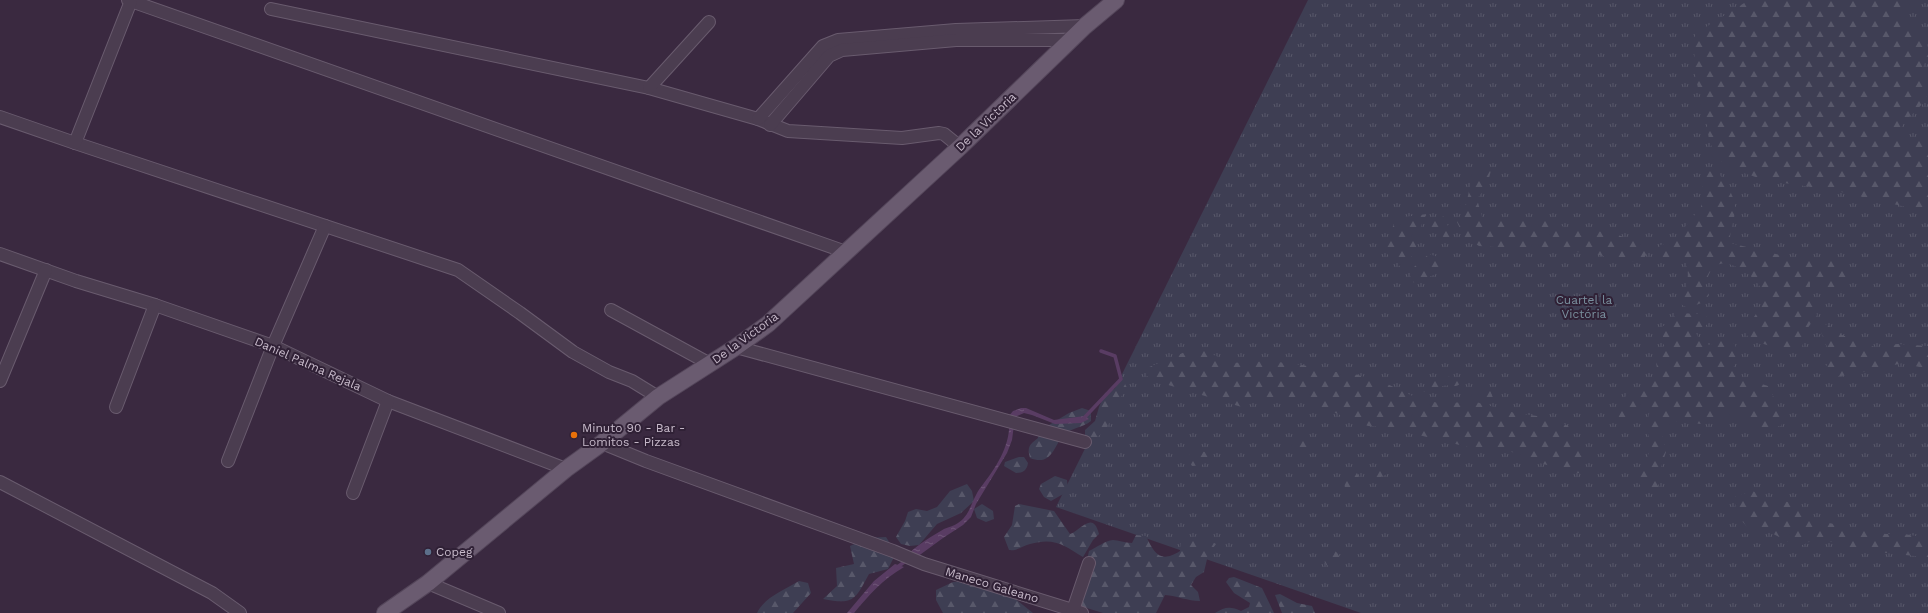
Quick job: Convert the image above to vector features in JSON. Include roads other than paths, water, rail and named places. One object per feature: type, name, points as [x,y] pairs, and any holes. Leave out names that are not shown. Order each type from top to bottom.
[{"type":"main road","name":"De la Victoria","points":[[385,613],[428,583],[566,469],[602,443],[658,397],[736,347],[768,324],[960,147],[1085,26],[1116,0]]},
{"type":"street","points":[[75,143],[130,0],[846,252]]},
{"type":"street","points":[[271,9],[649,88],[758,119],[770,125],[795,131],[902,138],[939,133],[944,134],[960,147]]},
{"type":"street","points":[[649,88],[709,22]]},
{"type":"street","points":[[758,119],[838,40],[956,30],[1085,26]]},
{"type":"street","points":[[770,125],[826,51],[956,40],[1070,40]]},
{"type":"street","points":[[0,116],[75,143],[458,270],[573,352],[609,372],[632,381],[658,397]]},
{"type":"street","points":[[228,461],[273,346],[325,226]]},
{"type":"street","name":"Daniel Palma Rejala","points":[[0,254],[76,281],[155,305],[273,346],[388,401],[566,469]]},
{"type":"street","points":[[0,381],[46,270]]},
{"type":"street","points":[[116,407],[155,305]]},
{"type":"street","points":[[611,310],[710,364]]},
{"type":"street","points":[[736,347],[1085,442]]},
{"type":"street","points":[[353,492],[388,401]]},
{"type":"street","name":"Maneco Galeano","points":[[602,443],[646,461],[893,551],[924,564],[1075,612]]},
{"type":"street","points":[[0,482],[212,593],[240,613]]},
{"type":"street","points":[[1075,612],[1089,563]]},
{"type":"street","points":[[428,583],[499,613]]},
{"type":"water","points":[[1026,408],[1054,420],[1085,416],[1089,419],[1081,423],[1055,424],[1024,413],[1015,417],[1012,440],[1007,453],[976,504],[971,517],[963,525],[917,557],[909,553],[921,543],[944,529],[955,525],[966,516],[978,491],[998,463],[1006,445],[1009,416],[1013,411]]},
{"type":"water","points":[[895,564],[904,567],[889,577],[877,588],[854,613],[847,613],[874,581]]},
{"type":"waterway","points":[[1083,419],[1121,379],[1115,356],[1101,351]]},
{"type":"waterway","points":[[896,568],[907,560]]},
{"type":"place","name":"Minuto 90 - Bar - Lomitos - Pizzas","points":[[574,435]]},
{"type":"place","name":"Copeg","points":[[428,552]]},
{"type":"park label","name":"Cuartel la Victória","points":[[1584,307]]}]
